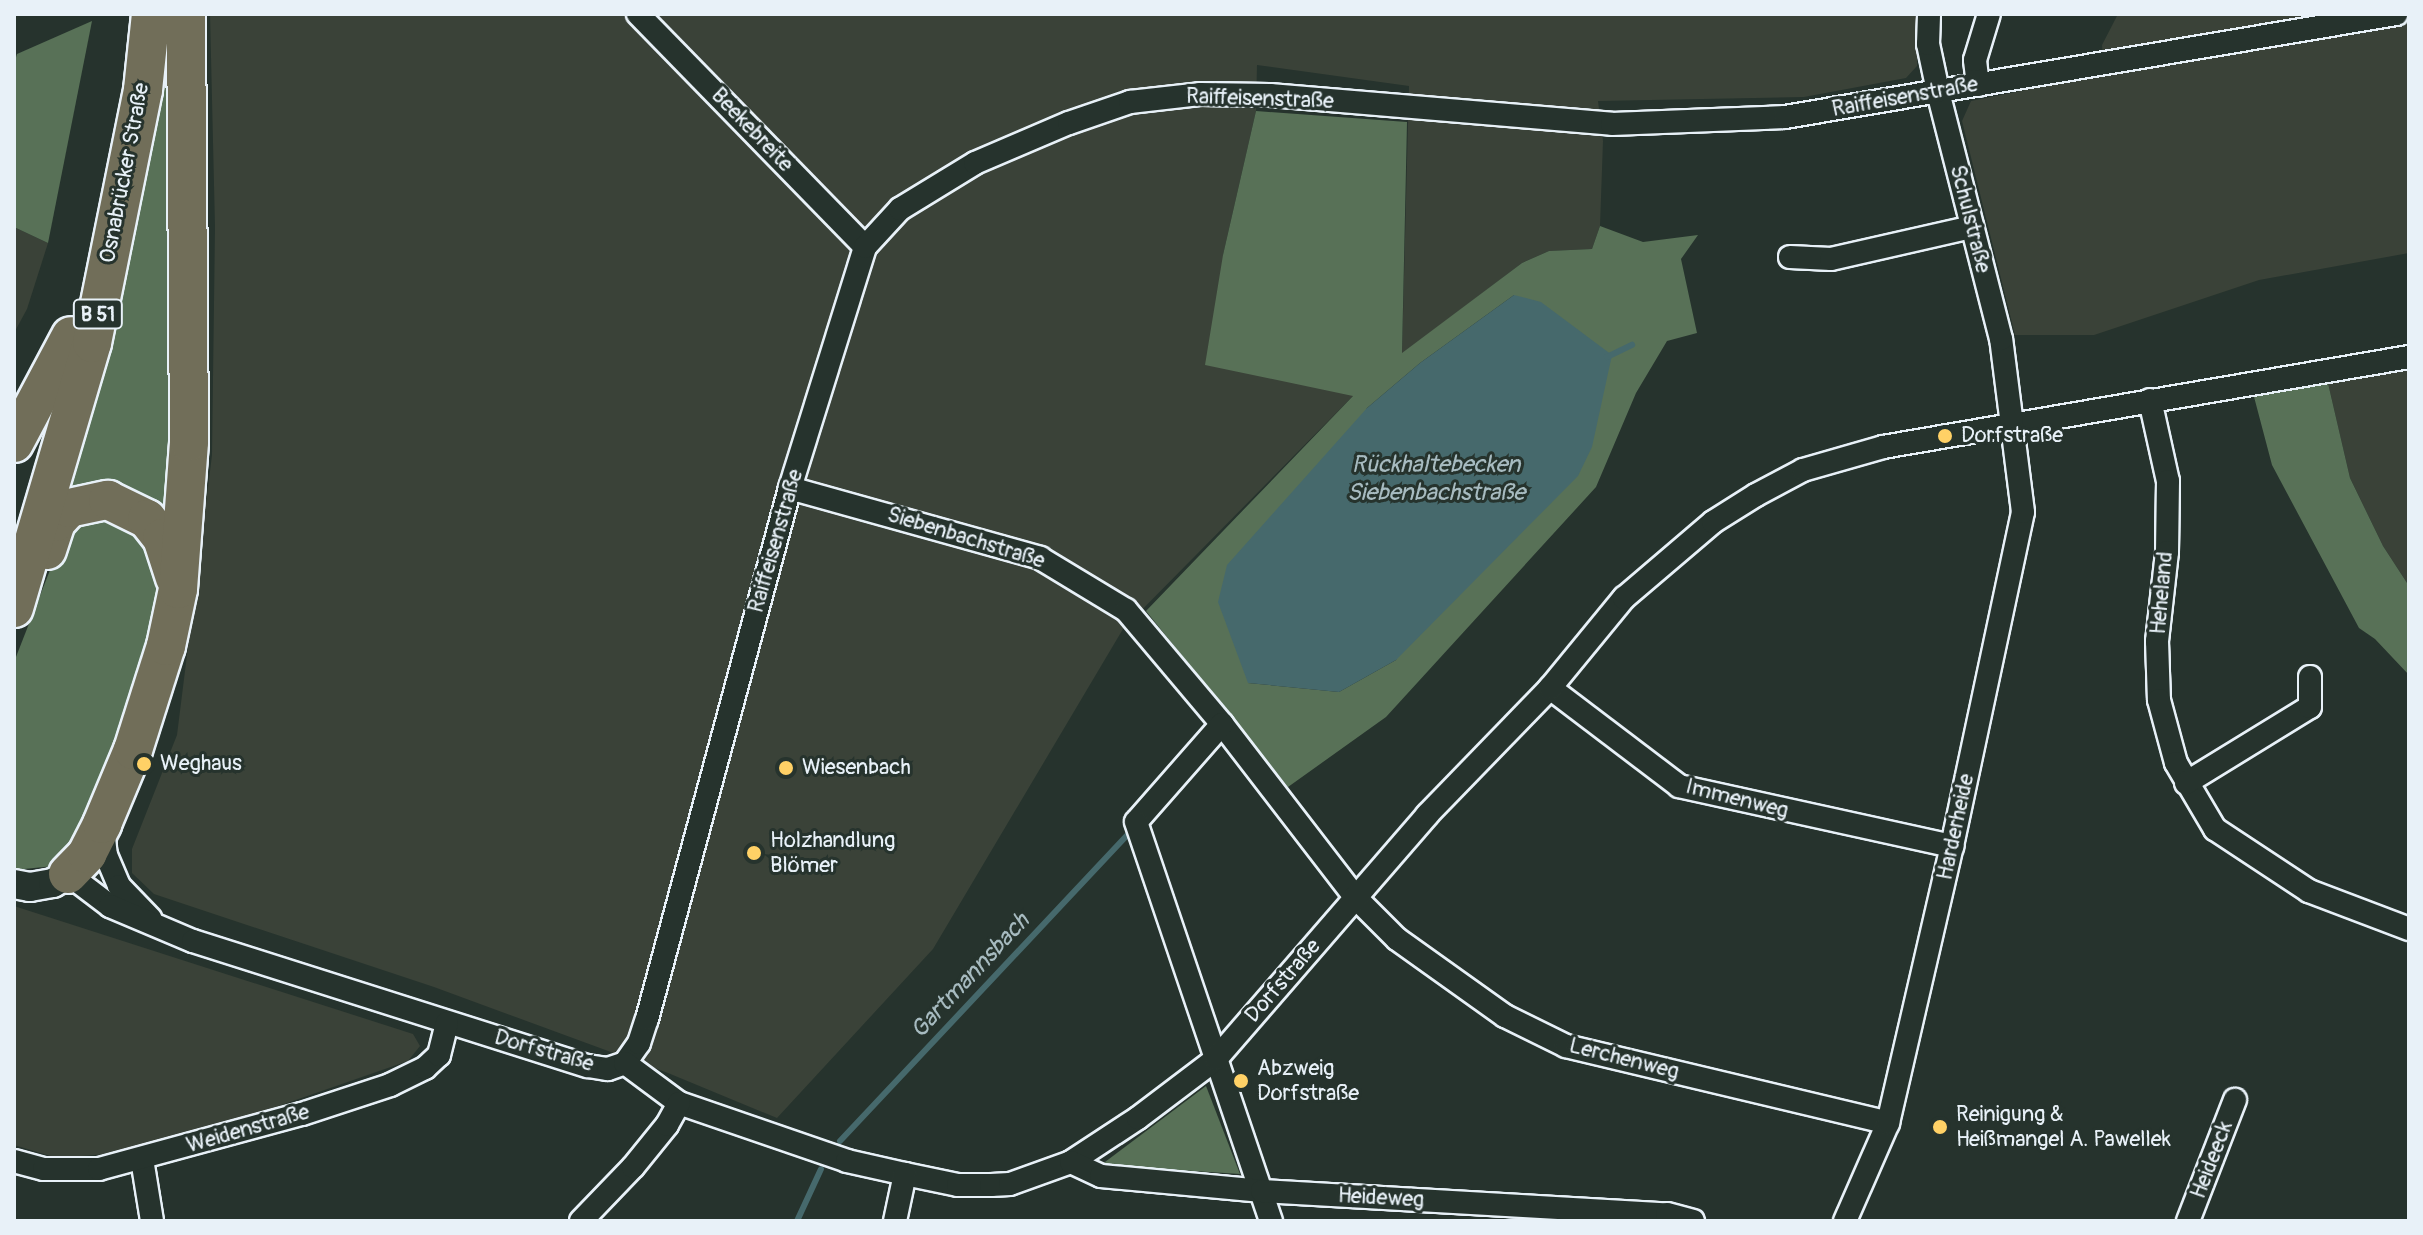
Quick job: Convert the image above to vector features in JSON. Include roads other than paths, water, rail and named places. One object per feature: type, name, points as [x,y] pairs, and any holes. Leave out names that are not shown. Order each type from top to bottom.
[{"type":"highway","name":"Osnabrücker Straße","points":[[14,540],[71,336],[109,164],[133,14]]},
{"type":"highway","name":"Osnabrücker Straße","points":[[14,610],[92,343],[143,90],[151,14]]},
{"type":"highway","points":[[68,874],[87,854],[133,750],[166,646],[178,589],[189,442],[186,14]]},
{"type":"highway","points":[[14,443],[71,336]]},
{"type":"highway","points":[[14,610],[32,587],[56,522],[69,508],[89,502],[108,500],[147,519],[162,538],[178,589]]},
{"type":"street","name":"Beekebreite","points":[[638,14],[865,247]]},
{"type":"street","name":"Schulstraße","points":[[1929,14],[1928,44],[2001,339],[2013,424]]},
{"type":"street","points":[[1978,85],[1975,60],[1989,14]]},
{"type":"street","name":"Raiffeisenstraße","points":[[625,1063],[639,1043],[647,1019],[790,488],[865,247],[900,209],[975,163],[1069,123],[1130,102],[1200,94],[1270,95],[1649,125],[1785,117],[2396,14]]},
{"type":"street","points":[[1790,257],[1831,259],[1972,227]]},
{"type":"street","name":"Dorfstraße","points":[[68,874],[110,906],[193,941],[588,1066],[608,1069],[625,1063],[679,1103],[847,1161],[958,1185],[1010,1184],[1071,1162],[1138,1118],[1216,1059],[1427,815],[1550,688],[1633,589],[1713,522],[1756,495],[1803,470],[1840,457],[2013,424],[2409,357]]},
{"type":"street","name":"Heheland","points":[[2150,400],[2168,481],[2167,552],[2157,641],[2159,700],[2176,763],[2215,829],[2309,891],[2409,929]]},
{"type":"street","name":"Harderheide","points":[[1845,1221],[1888,1123],[1952,846],[2023,512],[2013,424]]},
{"type":"street","name":"Siebenbachstraße","points":[[790,488],[1040,558],[1126,610],[1222,724],[1355,897]]},
{"type":"street","points":[[2186,783],[2310,707],[2310,677]]},
{"type":"street","name":"Immenweg","points":[[1550,688],[1679,786],[1952,846]]},
{"type":"street","points":[[1222,724],[1136,822],[1271,1221]]},
{"type":"street","points":[[102,824],[106,855],[119,886],[144,915],[193,941]]},
{"type":"street","points":[[14,884],[30,887],[53,883],[68,874]]},
{"type":"street","name":"Lerchenweg","points":[[1355,897],[1397,939],[1493,1008],[1566,1046],[1888,1123]]},
{"type":"street","name":"Weidenstraße","points":[[14,1161],[44,1169],[99,1169],[390,1085],[425,1068],[439,1055],[447,1023]]},
{"type":"street","name":"Heideeck","points":[[2188,1221],[2235,1100]]},
{"type":"street","points":[[581,1221],[633,1167],[667,1125],[679,1103]]},
{"type":"street","points":[[142,1159],[152,1221]]},
{"type":"street","name":"Heideweg","points":[[1071,1162],[1101,1176],[1262,1191],[1667,1214],[1693,1221]]},
{"type":"street","points":[[895,1221],[905,1174]]},
{"type":"water","name":"Rückhaltebecken Siebenbachstraße","points":[[1514,295],[1541,302],[1612,355],[1592,447],[1578,476],[1396,660],[1339,692],[1248,683],[1218,602],[1227,565],[1367,408],[1420,363]]},
{"type":"waterway","name":"Gartmannsbach","points":[[1607,357],[1632,345]]},
{"type":"waterway","name":"Gartmannsbach","points":[[840,1141],[1126,836]]},
{"type":"waterway","name":"Gartmannsbach","points":[[797,1221],[821,1169]]},
{"type":"place","name":"Dorfstraße","points":[[1945,436]]},
{"type":"place","name":"Weghaus","points":[[144,764]]},
{"type":"place","name":"Wiesenbach","points":[[786,768]]},
{"type":"place","name":"Holzhandlung Blömer","points":[[754,853]]},
{"type":"place","name":"Abzweig Dorfstraße","points":[[1241,1081]]},
{"type":"place","name":"Reinigung & Heißmangel A. Pawellek","points":[[1940,1127]]}]
